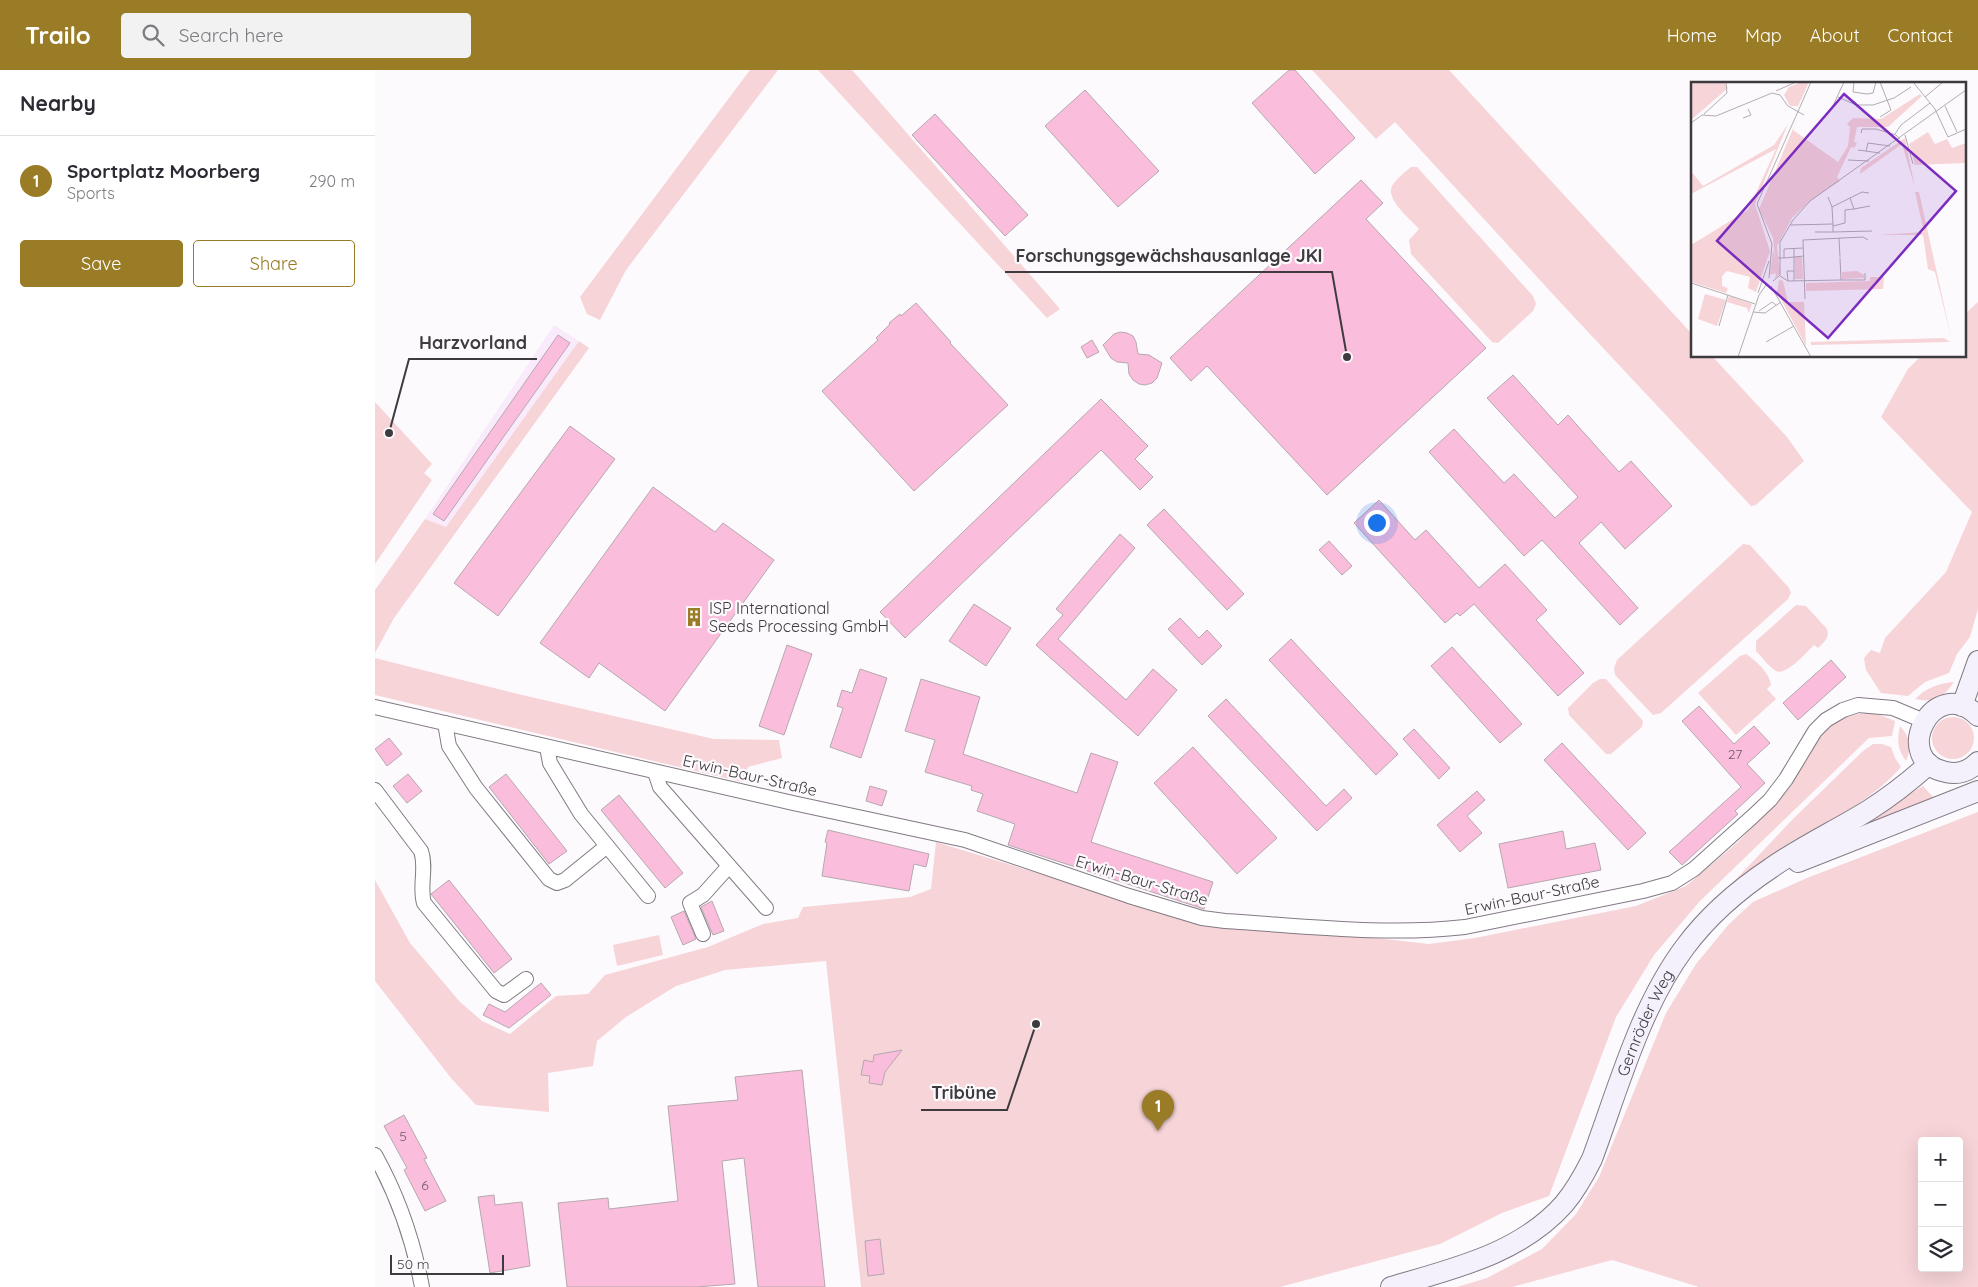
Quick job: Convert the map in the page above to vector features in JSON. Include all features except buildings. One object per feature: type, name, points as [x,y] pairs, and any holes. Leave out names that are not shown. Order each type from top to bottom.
[{"type":"main road","points":[[1978,661],[1970,711],[1954,705],[1942,707],[1931,712],[1923,721],[1919,733],[1919,746],[1922,754],[1929,764],[1940,771],[1957,773],[1969,769],[1978,762]]},
{"type":"main road","name":"Gernröder Weg","points":[[1391,1287],[1471,1262],[1503,1249],[1529,1235],[1548,1220],[1564,1204],[1581,1180],[1592,1159],[1648,1011],[1685,947],[1732,897],[1771,867],[1875,806],[1900,789],[1929,764]]},
{"type":"main road","points":[[1771,867],[1801,862],[1978,790]]},
{"type":"street","name":"Erwin-Baur-Straße","points":[[375,707],[655,772],[965,840],[1129,896],[1201,918],[1374,930],[1437,930],[1481,924],[1643,891],[1672,883],[1694,869],[1770,800],[1786,779],[1815,731],[1826,720],[1843,710],[1858,706],[1875,706],[1893,708],[1923,721]]},
{"type":"street","points":[[445,723],[449,746],[475,788],[549,879],[557,883],[565,880],[607,846]]},
{"type":"street","points":[[547,747],[550,763],[561,785],[581,814],[648,896]]},
{"type":"street","points":[[655,772],[660,787],[766,908]]},
{"type":"street","points":[[375,790],[421,851],[423,858],[421,894],[425,903],[496,991],[504,995],[526,979]]},
{"type":"street","points":[[703,934],[690,903],[703,895],[729,866]]},
{"type":"street","points":[[375,1155],[409,1229],[422,1287]]},
{"type":"shaded area","points":[[750,70],[778,70],[626,270],[600,320],[587,314],[580,297]]},
{"type":"shaded area","points":[[818,70],[852,70],[1060,309],[1047,318]]},
{"type":"shaded area","points":[[1312,70],[1449,70],[1691,333],[1691,358],[1714,358],[1787,437],[1804,461],[1756,505],[1751,506],[1395,122],[1376,139]]},
{"type":"shaded area","points":[[1411,167],[1417,167],[1533,296],[1536,304],[1533,311],[1498,343],[1492,342],[1411,254],[1409,240],[1419,229],[1395,203],[1391,191],[1396,181]]},
{"type":"shaded area","points":[[1978,302],[1978,609],[1970,637],[1957,654],[1949,673],[1925,682],[1908,696],[1881,693],[1866,670],[1864,658],[1871,650],[1880,653],[1885,638],[1946,572],[1972,512],[1881,417],[1908,369],[1919,358],[1965,358],[1965,314]]},
{"type":"shaded area","points":[[554,325],[579,341],[446,527],[425,519]]},
{"type":"shaded area","points":[[579,341],[589,348],[394,618],[375,653],[375,590],[425,519],[446,527]]},
{"type":"shaded area","points":[[375,402],[432,464],[424,473],[432,480],[375,564]]},
{"type":"shaded area","points":[[1743,544],[1750,545],[1789,588],[1791,593],[1788,599],[1661,713],[1653,715],[1615,675],[1614,668],[1617,660]]},
{"type":"shaded area","points":[[1796,605],[1806,606],[1827,629],[1827,637],[1818,648],[1814,645],[1791,667],[1780,672],[1776,671],[1756,651],[1756,641]]},
{"type":"shaded area","points":[[1746,654],[1758,663],[1768,676],[1771,685],[1767,689],[1776,699],[1736,735],[1698,693],[1740,656]]},
{"type":"shaded area","points":[[375,658],[518,694],[714,739],[779,740],[782,758],[748,767],[742,782],[375,695]]},
{"type":"shaded area","points":[[1600,679],[1606,679],[1643,721],[1642,727],[1611,754],[1606,754],[1569,715],[1568,708],[1593,683]]},
{"type":"shaded area","points":[[1954,682],[1938,698],[1928,700],[1915,699],[1933,687]]},
{"type":"shaded area","points":[[1875,713],[1895,721],[1892,736],[1869,738],[1700,901],[1654,955],[1616,1017],[1549,1196],[1502,1213],[1440,1244],[1280,1287],[861,1287],[826,961],[725,970],[676,986],[626,1017],[597,1041],[593,1066],[548,1073],[549,1112],[476,1105],[451,1078],[375,981],[375,880],[410,943],[460,1002],[482,1021],[510,1034],[556,996],[588,994],[605,975],[708,947],[763,924],[798,918],[803,907],[910,897],[931,889],[936,842],[1214,927],[1385,939],[1429,944],[1475,938],[1636,906],[1686,886],[1738,842],[1775,804],[1824,732],[1835,722],[1845,717]]},
{"type":"shaded area","points":[[1957,717],[1965,720],[1971,726],[1974,738],[1971,750],[1965,756],[1949,759],[1941,756],[1935,750],[1932,734],[1935,726],[1941,720]]},
{"type":"shaded area","points":[[1900,726],[1909,742],[1906,761],[1899,744]]},
{"type":"shaded area","points":[[1873,744],[1891,747],[1901,767],[1889,780],[1862,801],[1778,850],[1724,892],[1793,819],[1863,751]]},
{"type":"shaded area","points":[[1923,786],[1937,800],[1828,843]]},
{"type":"shaded area","points":[[1978,812],[1978,1287],[1699,1287],[1612,1260],[1512,1287],[1457,1287],[1487,1278],[1542,1249],[1576,1214],[1599,1177],[1666,1013],[1696,964],[1729,924],[1753,902],[1807,878]]},
{"type":"shaded area","points":[[659,935],[663,955],[617,966],[613,945]]},
{"type":"place","name":"Forschungsgewächshausanlage JKI","points":[[1347,357]]},
{"type":"place","name":"Harzvorland","points":[[389,433]]},
{"type":"place","name":"ISP International Seeds Processing GmbH","points":[[694,617]]},
{"type":"place","name":"Tribüne","points":[[1036,1024]]},
{"type":"place","name":"Sportplatz Moorberg","points":[[1158,1131]]}]
